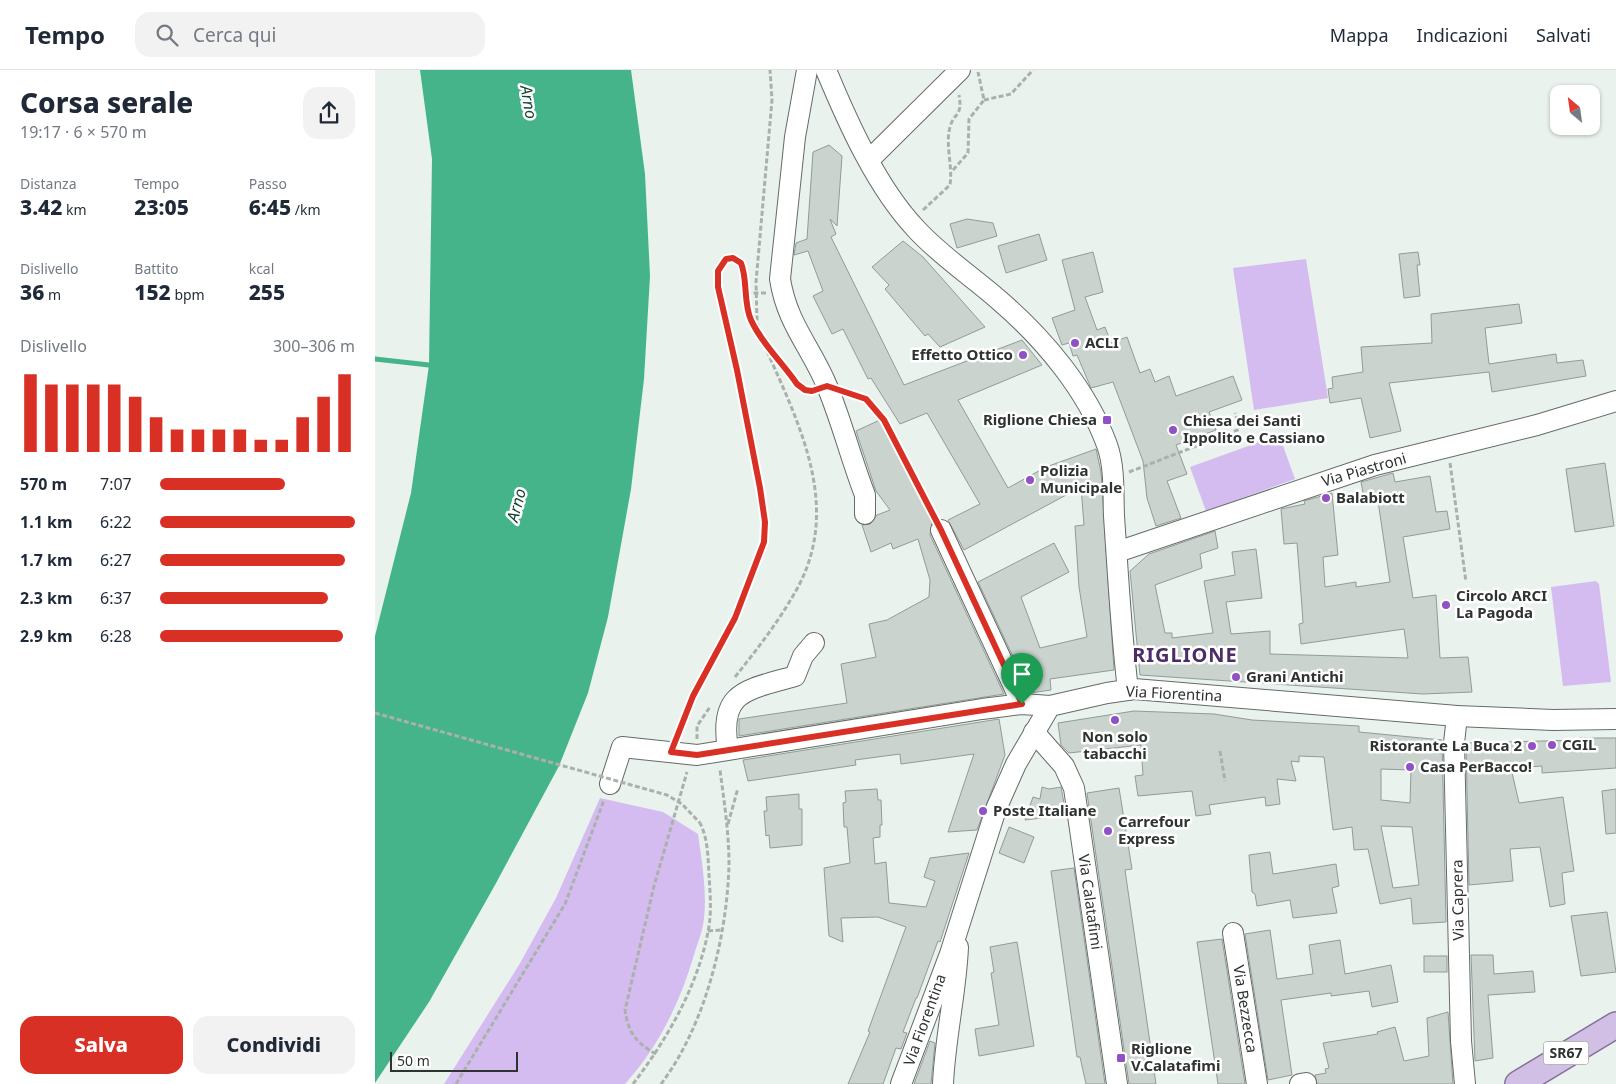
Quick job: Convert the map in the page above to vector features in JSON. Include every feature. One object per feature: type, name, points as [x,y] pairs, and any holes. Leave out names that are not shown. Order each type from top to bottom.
[{"type":"main road","name":"SR67","points":[[1518,1084],[1616,1024]]},
{"type":"street","points":[[807,70],[795,137],[779,279],[783,300],[791,320],[827,386],[865,495],[865,514]]},
{"type":"street","points":[[826,70],[884,187],[917,231],[999,300],[1038,338],[1074,384],[1095,435],[1111,458],[1120,619],[1127,690]]},
{"type":"street","points":[[869,160],[958,72]]},
{"type":"street","name":"Via Piastroni","points":[[1117,552],[1148,544],[1340,476],[1537,425],[1616,401]]},
{"type":"street","points":[[941,530],[1022,704]]},
{"type":"street","points":[[723,755],[725,726],[728,709],[732,703],[759,685],[795,676],[803,656],[814,643]]},
{"type":"street","name":"Via Fiorentina","points":[[901,1084],[959,927],[996,809],[1009,778],[1050,706],[1127,690],[1457,716],[1616,720]]},
{"type":"street","points":[[610,784],[622,747],[697,755],[723,755],[1022,704],[1050,706]]},
{"type":"street","name":"Via Caprera","points":[[1457,716],[1455,743],[1461,1022],[1465,1084]]},
{"type":"street","name":"Via Calatafimi","points":[[1034,732],[1063,766],[1074,788],[1117,1084]]},
{"type":"street","points":[[943,1084],[947,1041],[957,980],[959,927]]},
{"type":"street","name":"Via Bezzecca","points":[[1233,933],[1257,1084]]},
{"type":"path","points":[[978,70],[984,100]]},
{"type":"path","points":[[952,170],[968,153],[969,119],[984,100],[1011,94],[1033,70]]},
{"type":"path","points":[[917,216],[950,185],[952,170],[948,148],[950,126],[959,115],[961,106],[958,72]]},
{"type":"path","points":[[671,752],[693,696],[735,618],[764,542],[765,522],[760,488],[737,370],[718,287],[718,271],[726,259],[733,258],[741,263],[749,314],[755,328],[797,384],[805,390],[812,391],[827,386],[866,399],[884,420],[941,530]]},
{"type":"path","points":[[746,293],[756,293]]},
{"type":"path","points":[[1112,478],[1240,429],[1235,413]]},
{"type":"path","points":[[1448,448],[1466,582]]},
{"type":"path","points":[[730,684],[775,626],[799,585],[813,549]]},
{"type":"path","points":[[656,1054],[637,1043],[627,1027],[625,1010],[665,848],[687,772],[697,755],[697,726],[703,714],[713,704]]},
{"type":"path","points":[[375,713],[667,795],[682,804],[700,823],[707,848],[711,902],[708,931],[682,1006],[656,1054],[633,1084]]},
{"type":"path","points":[[1220,750],[1225,780]]},
{"type":"path","points":[[661,1084],[685,1042],[706,996],[721,930],[729,866],[723,755]]},
{"type":"path","points":[[456,1084],[565,904],[610,784]]},
{"type":"path","points":[[728,825],[738,788]]},
{"type":"path","points":[[708,931],[721,930]]},
{"type":"shaded area","points":[[1306,259],[1328,398],[1254,410],[1233,268]]},
{"type":"shaded area","points":[[1279,435],[1295,479],[1206,511],[1190,467]]},
{"type":"shaded area","points":[[1596,581],[1599,584],[1611,682],[1563,686],[1551,587]]},
{"type":"shaded area","points":[[600,798],[663,812],[698,834],[705,891],[703,925],[681,992],[666,1025],[648,1055],[625,1084],[444,1084],[519,965],[556,898]]},
{"type":"water","name":"Arno","points":[[420,70],[631,70],[645,174],[650,276],[644,379],[631,489],[608,617],[588,693],[559,766],[495,885],[429,1002],[375,1083],[375,636],[411,493],[429,365],[432,159]]},
{"type":"building","points":[[829,145],[842,156],[837,226],[830,219],[836,234],[831,237],[904,385],[1022,340],[1042,365],[958,400],[1008,488],[1046,467],[1096,449],[1101,472],[1114,670],[1050,679],[1051,690],[1030,693],[978,582],[1054,543],[1069,572],[1021,597],[1040,648],[1087,637],[1079,587],[1075,526],[1084,525],[1081,487],[964,550],[948,520],[980,504],[927,413],[900,424],[871,378],[868,379],[843,329],[832,334],[813,296],[823,291],[808,251],[794,255],[796,243],[807,239],[813,152]]},
{"type":"building","points":[[967,219],[993,223],[997,236],[957,248],[950,224]]},
{"type":"building","points":[[1039,234],[1047,260],[1006,273],[998,246]]},
{"type":"building","points":[[903,241],[923,257],[985,327],[940,347],[928,334],[925,336],[885,289],[889,285],[872,267]]},
{"type":"building","points":[[1093,252],[1103,292],[1085,297],[1097,330],[1105,327],[1111,343],[1127,337],[1140,373],[1150,369],[1155,382],[1169,376],[1176,396],[1233,376],[1242,400],[1209,412],[1216,430],[1176,445],[1187,474],[1167,481],[1181,518],[1156,526],[1147,498],[1143,461],[1113,382],[1091,388],[1077,355],[1073,356],[1069,343],[1062,345],[1052,318],[1075,310],[1062,260]]},
{"type":"building","points":[[1418,252],[1420,265],[1417,265],[1420,296],[1404,298],[1399,254]]},
{"type":"building","points":[[1519,304],[1522,323],[1485,328],[1489,364],[1556,354],[1557,363],[1583,360],[1586,376],[1492,392],[1489,372],[1389,383],[1401,431],[1370,438],[1361,398],[1330,403],[1328,389],[1333,388],[1332,377],[1363,372],[1361,347],[1432,343],[1431,314]]},
{"type":"building","points":[[882,419],[932,523],[930,535],[1004,694],[739,736],[739,719],[847,703],[841,664],[876,657],[869,624],[887,620],[929,597],[930,580],[918,539],[893,549],[891,543],[871,552],[862,525],[870,524],[877,515],[890,510],[876,491],[856,431]]},
{"type":"building","points":[[1605,463],[1614,526],[1575,532],[1566,469]]},
{"type":"building","points":[[1393,473],[1395,482],[1430,476],[1436,512],[1447,511],[1450,529],[1403,537],[1413,598],[1436,595],[1440,658],[1468,657],[1472,692],[1423,694],[1140,675],[1130,571],[1149,554],[1215,531],[1218,548],[1200,554],[1202,568],[1155,585],[1165,633],[1172,633],[1172,638],[1213,633],[1204,581],[1235,575],[1232,552],[1256,549],[1262,598],[1226,602],[1231,634],[1270,631],[1270,654],[1408,658],[1404,629],[1301,644],[1299,624],[1303,623],[1297,543],[1284,544],[1281,509],[1305,504],[1304,501],[1332,493],[1338,555],[1323,557],[1325,587],[1356,582],[1356,587],[1390,582],[1378,501],[1365,503],[1361,482]]},
{"type":"building","points":[[1134,711],[1214,714],[1252,720],[1359,726],[1359,732],[1442,740],[1446,922],[1413,924],[1411,898],[1380,904],[1368,849],[1354,850],[1352,827],[1333,830],[1324,757],[1299,756],[1299,762],[1291,761],[1296,781],[1277,779],[1280,804],[1266,806],[1265,797],[1209,805],[1211,814],[1196,816],[1192,791],[1138,796],[1135,776],[1143,775],[1141,745],[1069,753],[1061,745],[1058,723]],"holes":[[[1381,769],[1411,770],[1410,803],[1381,800]],[[1381,826],[1412,827],[1419,885],[1393,888]]]},
{"type":"building","points":[[999,719],[1005,755],[977,830],[948,832],[974,754],[901,764],[900,754],[855,760],[856,765],[748,781],[743,760]]},
{"type":"building","points":[[1580,738],[1616,738],[1616,768],[1542,773],[1542,766],[1511,768],[1519,803],[1563,797],[1574,871],[1562,873],[1565,904],[1550,907],[1540,847],[1510,849],[1513,881],[1469,885],[1466,743],[1580,740]]},
{"type":"building","points":[[1042,787],[1049,789],[1061,787],[1066,814],[1025,820],[1033,797],[1040,799]]},
{"type":"building","points":[[1119,788],[1132,869],[1125,870],[1156,1084],[1129,1084],[1087,793]]},
{"type":"building","points":[[877,789],[878,800],[881,800],[882,825],[880,825],[880,837],[873,838],[875,864],[886,862],[889,903],[926,907],[935,881],[924,877],[930,858],[969,853],[940,942],[938,941],[903,1032],[907,1033],[901,1049],[896,1048],[883,1084],[848,1084],[870,1032],[868,1031],[906,927],[878,917],[841,918],[843,942],[829,936],[824,868],[850,863],[847,827],[844,827],[843,803],[846,802],[845,791]]},
{"type":"building","points":[[1616,789],[1616,833],[1606,834],[1602,791]]},
{"type":"building","points":[[799,794],[799,809],[802,809],[802,845],[770,848],[769,835],[766,836],[764,811],[767,811],[766,797]]},
{"type":"building","points":[[1009,827],[1034,837],[1024,863],[999,853]]},
{"type":"building","points":[[1270,852],[1273,874],[1336,864],[1339,886],[1332,888],[1337,913],[1293,918],[1290,900],[1257,906],[1255,894],[1252,892],[1249,855]]},
{"type":"building","points":[[1074,868],[1105,1084],[1086,1084],[1080,1057],[1077,1057],[1051,871]]},
{"type":"building","points":[[1607,912],[1616,972],[1581,976],[1571,916]]},
{"type":"building","points":[[1270,930],[1277,979],[1313,974],[1309,945],[1340,940],[1345,974],[1391,965],[1398,1002],[1372,1007],[1369,991],[1331,996],[1331,993],[1281,1000],[1292,1075],[1268,1080],[1245,934]]},
{"type":"building","points":[[1222,939],[1245,1084],[1218,1084],[1197,942]]},
{"type":"building","points":[[1017,942],[1034,1046],[979,1056],[975,1029],[999,1025],[991,973],[994,972],[990,947]]},
{"type":"building","points":[[1471,955],[1493,955],[1494,974],[1533,971],[1535,992],[1488,995],[1493,1058],[1475,1061]]},
{"type":"building","points":[[1424,956],[1447,956],[1447,972],[1424,972]]},
{"type":"building","points":[[1448,1012],[1453,1084],[1317,1084],[1315,1075],[1326,1073],[1325,1069],[1329,1068],[1323,1043],[1378,1034],[1377,1032],[1395,1027],[1404,1061],[1429,1056],[1427,1018]]},
{"type":"building","points":[[930,1041],[935,1043],[931,1084],[914,1084]]},
{"type":"waterway","points":[[375,359],[429,365]]},
{"type":"place","name":"ACLI","points":[[1075,343]]},
{"type":"place","name":"Effetto Ottico","points":[[1023,355]]},
{"type":"place","name":"Riglione Chiesa","points":[[1107,420]]},
{"type":"place","name":"Chiesa dei Santi Ippolito e Cassiano","points":[[1173,430]]},
{"type":"place","name":"Polizia Municipale","points":[[1030,480]]},
{"type":"place","name":"Balabiott","points":[[1326,498]]},
{"type":"place","name":"Circolo ARCI La Pagoda","points":[[1446,605]]},
{"type":"place","name":"Grani Antichi","points":[[1236,677]]},
{"type":"place","name":"Non solo tabacchi","points":[[1115,720]]},
{"type":"place","name":"CGIL","points":[[1552,745]]},
{"type":"place","name":"Ristorante La Buca 2","points":[[1532,746]]},
{"type":"place","name":"Casa PerBacco!","points":[[1410,767]]},
{"type":"place","name":"Poste Italiane","points":[[983,811]]},
{"type":"place","name":"Carrefour Express","points":[[1108,831]]},
{"type":"place","name":"Riglione V.Calatafimi","points":[[1121,1058]]},
{"type":"district","name":"RIGLIONE","points":[[1185,655]]},
{"type":"route","points":[[733,258],[741,263],[751,321],[797,384],[805,390],[812,391],[827,386],[866,399],[884,420],[941,530],[1022,704],[697,755],[671,752],[693,696],[735,618],[764,542],[765,522],[760,488],[737,370],[718,287],[718,271],[726,259],[733,258]]}]
